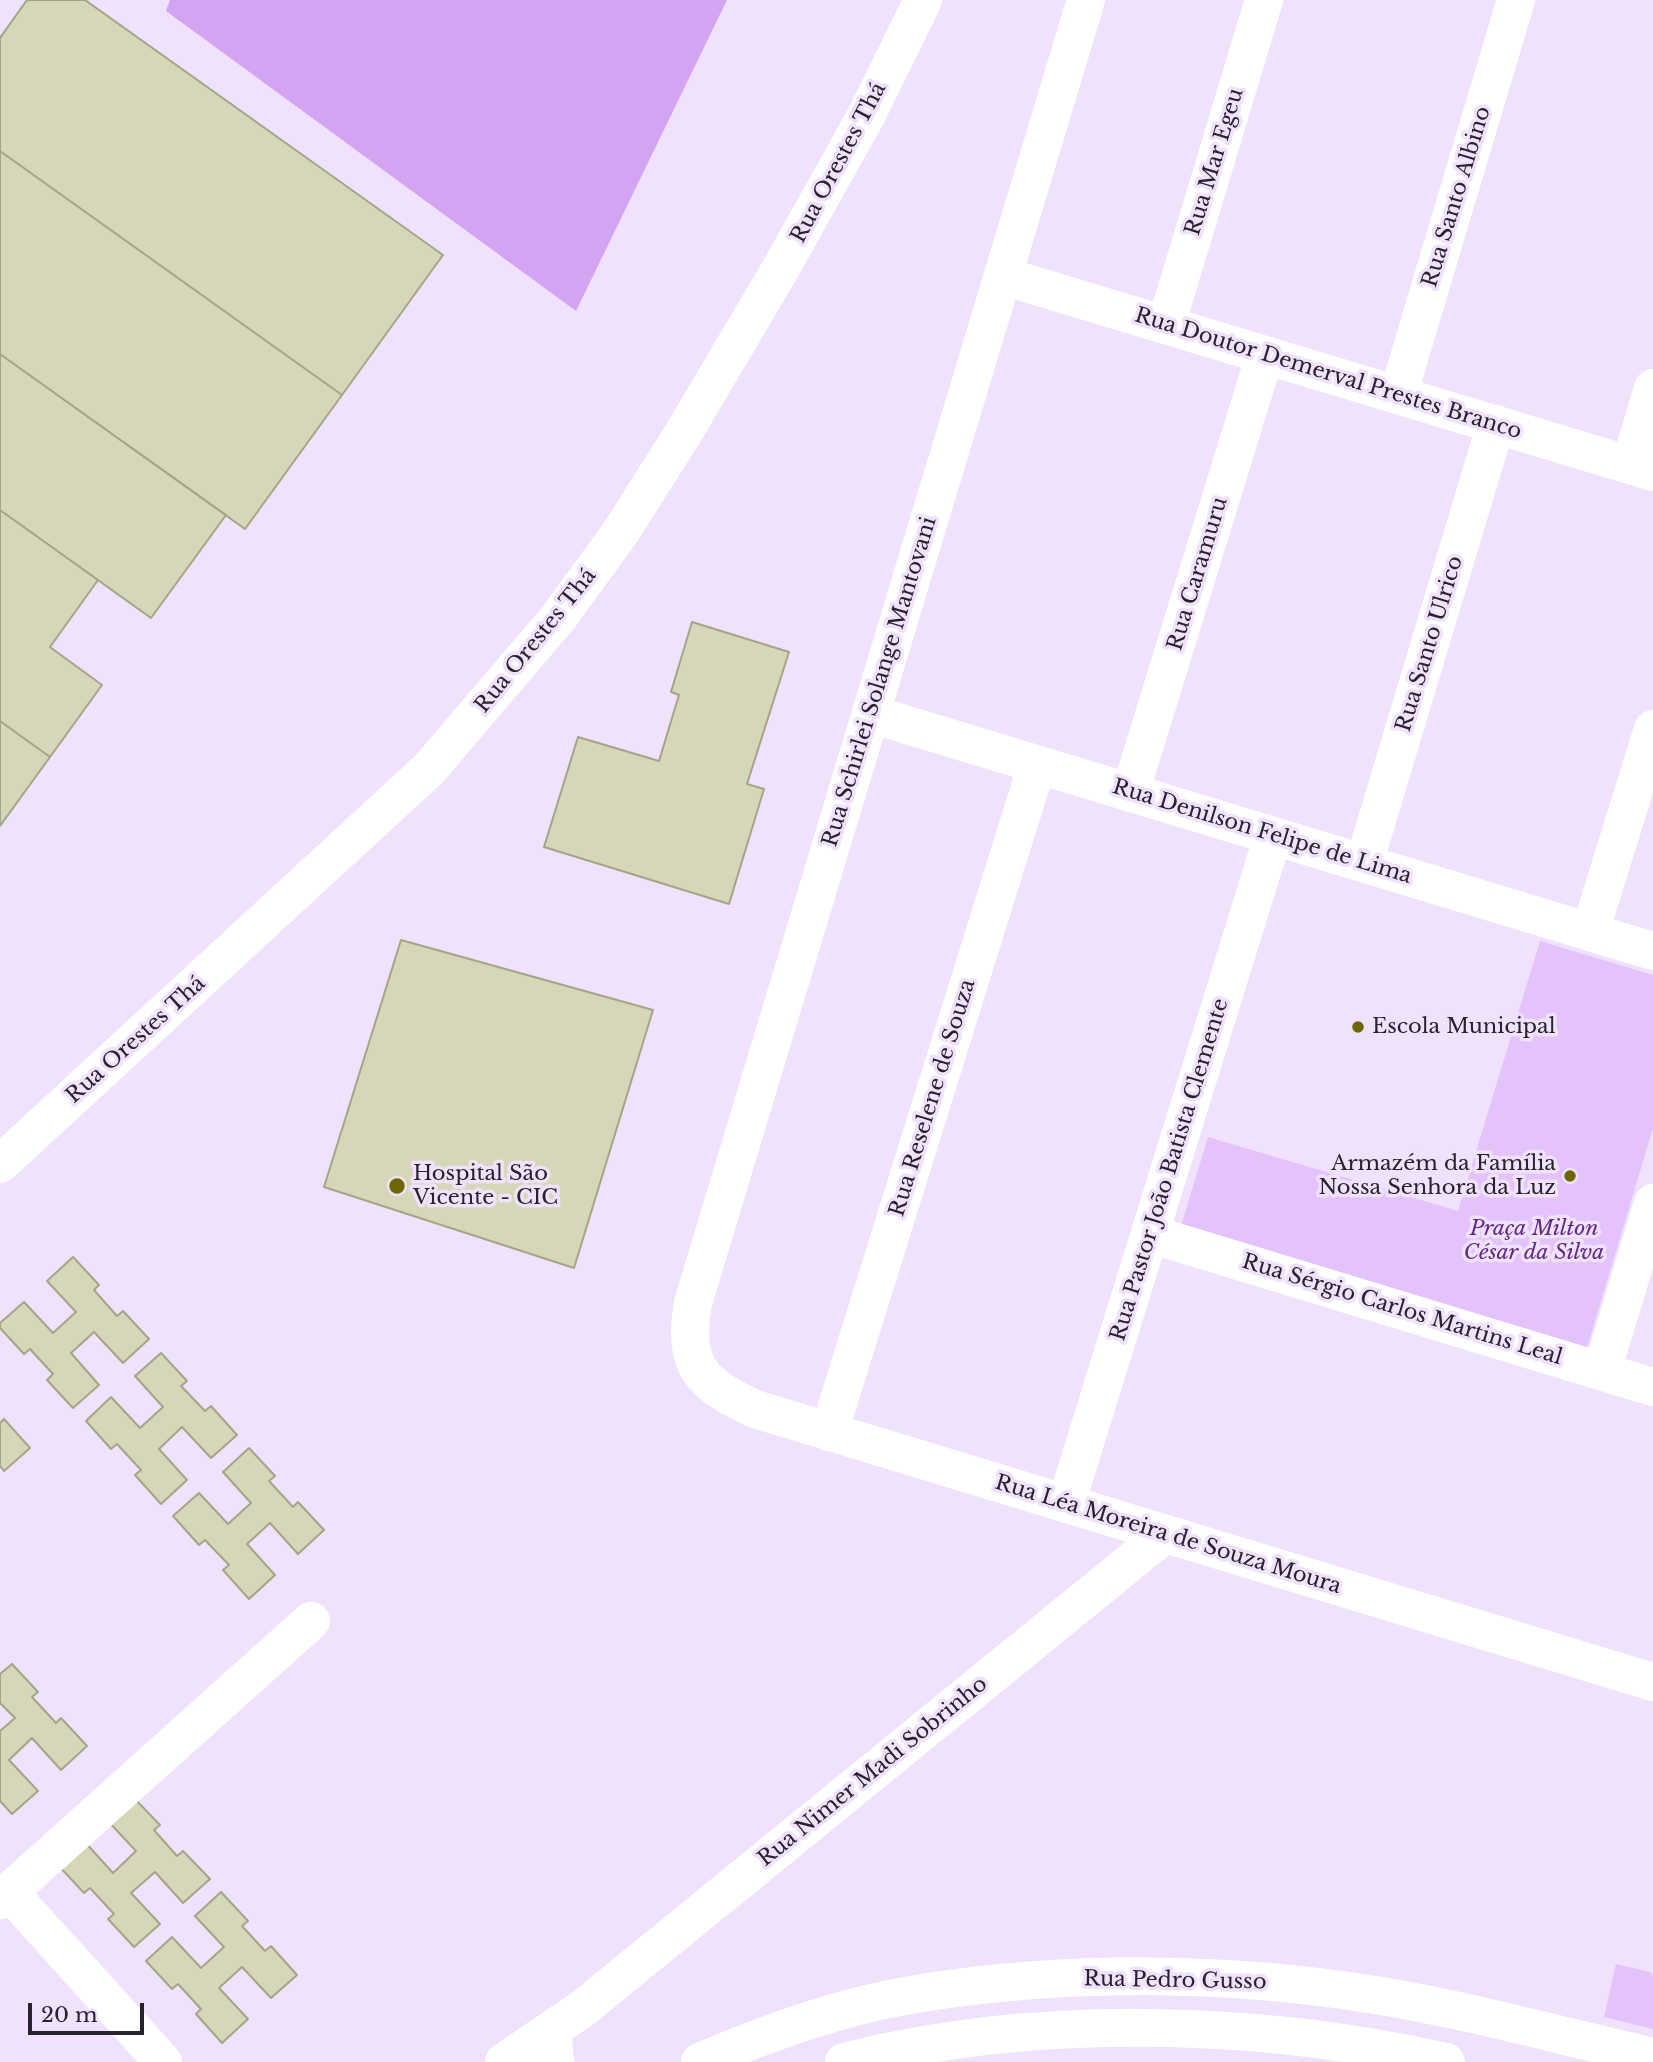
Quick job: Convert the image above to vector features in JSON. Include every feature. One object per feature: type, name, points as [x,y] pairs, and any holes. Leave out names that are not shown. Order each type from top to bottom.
[{"type":"street","name":"Rua Orestes Thá","points":[[0,1164],[429,769],[558,618],[628,521],[775,280],[866,116],[923,0]]},
{"type":"street","name":"Rua Schirlei Solange Mantovani","points":[[694,1366],[689,1345],[693,1303],[1086,0]]},
{"type":"street","name":"Rua Mar Egeu","points":[[1166,325],[1264,0]]},
{"type":"street","name":"Rua Santo Albino","points":[[1398,395],[1516,0]]},
{"type":"street","name":"Rua Doutor Demerval Prestes Branco","points":[[1003,276],[1642,468]]},
{"type":"street","name":"Rua Caramuru","points":[[1130,793],[1265,355]]},
{"type":"street","points":[[1642,468],[1653,388]]},
{"type":"street","name":"Rua Santo Ulrico","points":[[1364,863],[1496,425]]},
{"type":"street","name":"Rua Denilson Felipe de Lima","points":[[871,714],[1653,951]]},
{"type":"street","points":[[1590,932],[1653,729]]},
{"type":"street","name":"Rua Reselene de Souza","points":[[829,1432],[1037,765]]},
{"type":"street","name":"Rua Pastor João Batista Clemente","points":[[1066,1504],[1273,836]]},
{"type":"street","points":[[1602,1371],[1653,1203]]},
{"type":"street","name":"Rua Sérgio Carlos Martins Leal","points":[[1150,1234],[1653,1387]]},
{"type":"street","name":"Rua Léa Moreira de Souza Moura","points":[[694,1366],[707,1381],[730,1397],[755,1409],[1653,1682]]},
{"type":"street","name":"Rua Nimer Madi Sobrinho","points":[[504,2062],[582,2009],[1165,1534]]},
{"type":"street","points":[[163,2062],[4,1896],[311,1621]]},
{"type":"street","name":"Rua Pedro Gusso","points":[[701,2062],[788,2027],[849,2009],[921,1993],[1065,1979],[1219,1978],[1308,1985],[1377,1995],[1562,2050],[1653,2057]]},
{"type":"street","name":"Rua Nimer Madi Sobrinho","points":[[548,2055],[582,2009]]},
{"type":"street","points":[[844,2062],[901,2047],[978,2037],[1130,2029],[1202,2029],[1273,2034],[1346,2043],[1446,2062]]},
{"type":"green space","name":"Praça Milton César da Silva","points":[[1540,941],[1653,975],[1653,1128],[1587,1348],[1181,1226],[1208,1137],[1458,1211]]},
{"type":"green space","points":[[1616,1964],[1650,1972],[1653,1977],[1653,2029],[1604,2017]]},
{"type":"shaded area","points":[[170,0],[727,0],[576,311],[166,11]]},
{"type":"building","points":[[27,0],[85,0],[443,255],[342,395],[0,151],[0,38]]},
{"type":"building","points":[[0,151],[342,395],[245,529],[0,354]]},
{"type":"building","points":[[0,354],[226,515],[151,618],[0,510]]},
{"type":"building","points":[[0,510],[98,580],[50,647],[102,685],[50,757],[0,721]]},
{"type":"building","points":[[692,622],[789,652],[747,784],[764,789],[729,904],[544,847],[578,737],[659,761],[679,695],[671,692]]},
{"type":"building","points":[[0,721],[50,757],[0,826]]},
{"type":"building","points":[[401,940],[653,1010],[574,1268],[324,1187]]},
{"type":"building","points":[[73,1257],[99,1285],[94,1290],[117,1316],[123,1311],[149,1339],[123,1363],[94,1332],[71,1353],[99,1385],[73,1408],[47,1380],[53,1374],[30,1349],[24,1354],[0,1328],[0,1323],[24,1302],[53,1333],[76,1312],[47,1281]]},
{"type":"building","points":[[161,1353],[187,1381],[181,1386],[205,1411],[211,1406],[237,1435],[211,1458],[182,1427],[159,1449],[187,1480],[161,1504],[135,1475],[141,1470],[117,1444],[111,1449],[86,1421],[111,1397],[140,1428],[163,1407],[135,1376]]},
{"type":"building","points":[[4,1419],[30,1448],[4,1471],[0,1466],[0,1423]]},
{"type":"building","points":[[249,1448],[275,1476],[269,1481],[293,1507],[298,1502],[324,1530],[298,1554],[270,1523],[247,1544],[275,1575],[249,1599],[223,1570],[229,1565],[205,1540],[199,1545],[173,1516],[199,1493],[228,1524],[251,1503],[223,1472]]},
{"type":"building","points":[[12,1664],[38,1692],[32,1697],[56,1723],[61,1718],[87,1746],[61,1770],[32,1738],[9,1760],[38,1791],[12,1814],[0,1801],[0,1731],[15,1718],[0,1703],[0,1674]]},
{"type":"building","points":[[133,1797],[160,1825],[154,1830],[177,1856],[183,1851],[210,1879],[183,1903],[155,1872],[131,1893],[160,1924],[134,1947],[108,1919],[114,1914],[90,1888],[84,1893],[58,1865],[84,1841],[113,1873],[136,1851],[107,1820]]},
{"type":"building","points":[[221,1892],[248,1921],[242,1926],[265,1951],[271,1946],[297,1975],[271,1998],[242,1967],[219,1988],[248,2019],[222,2043],[196,2014],[201,2009],[178,1984],[172,1989],[146,1961],[172,1937],[201,1968],[224,1947],[195,1916]]},
{"type":"place","name":"Escola Municipal","points":[[1358,1027]]},
{"type":"place","name":"Armazém da Família Nossa Senhora da Luz","points":[[1570,1176]]},
{"type":"place","name":"Hospital São Vicente - CIC","points":[[397,1186]]}]
